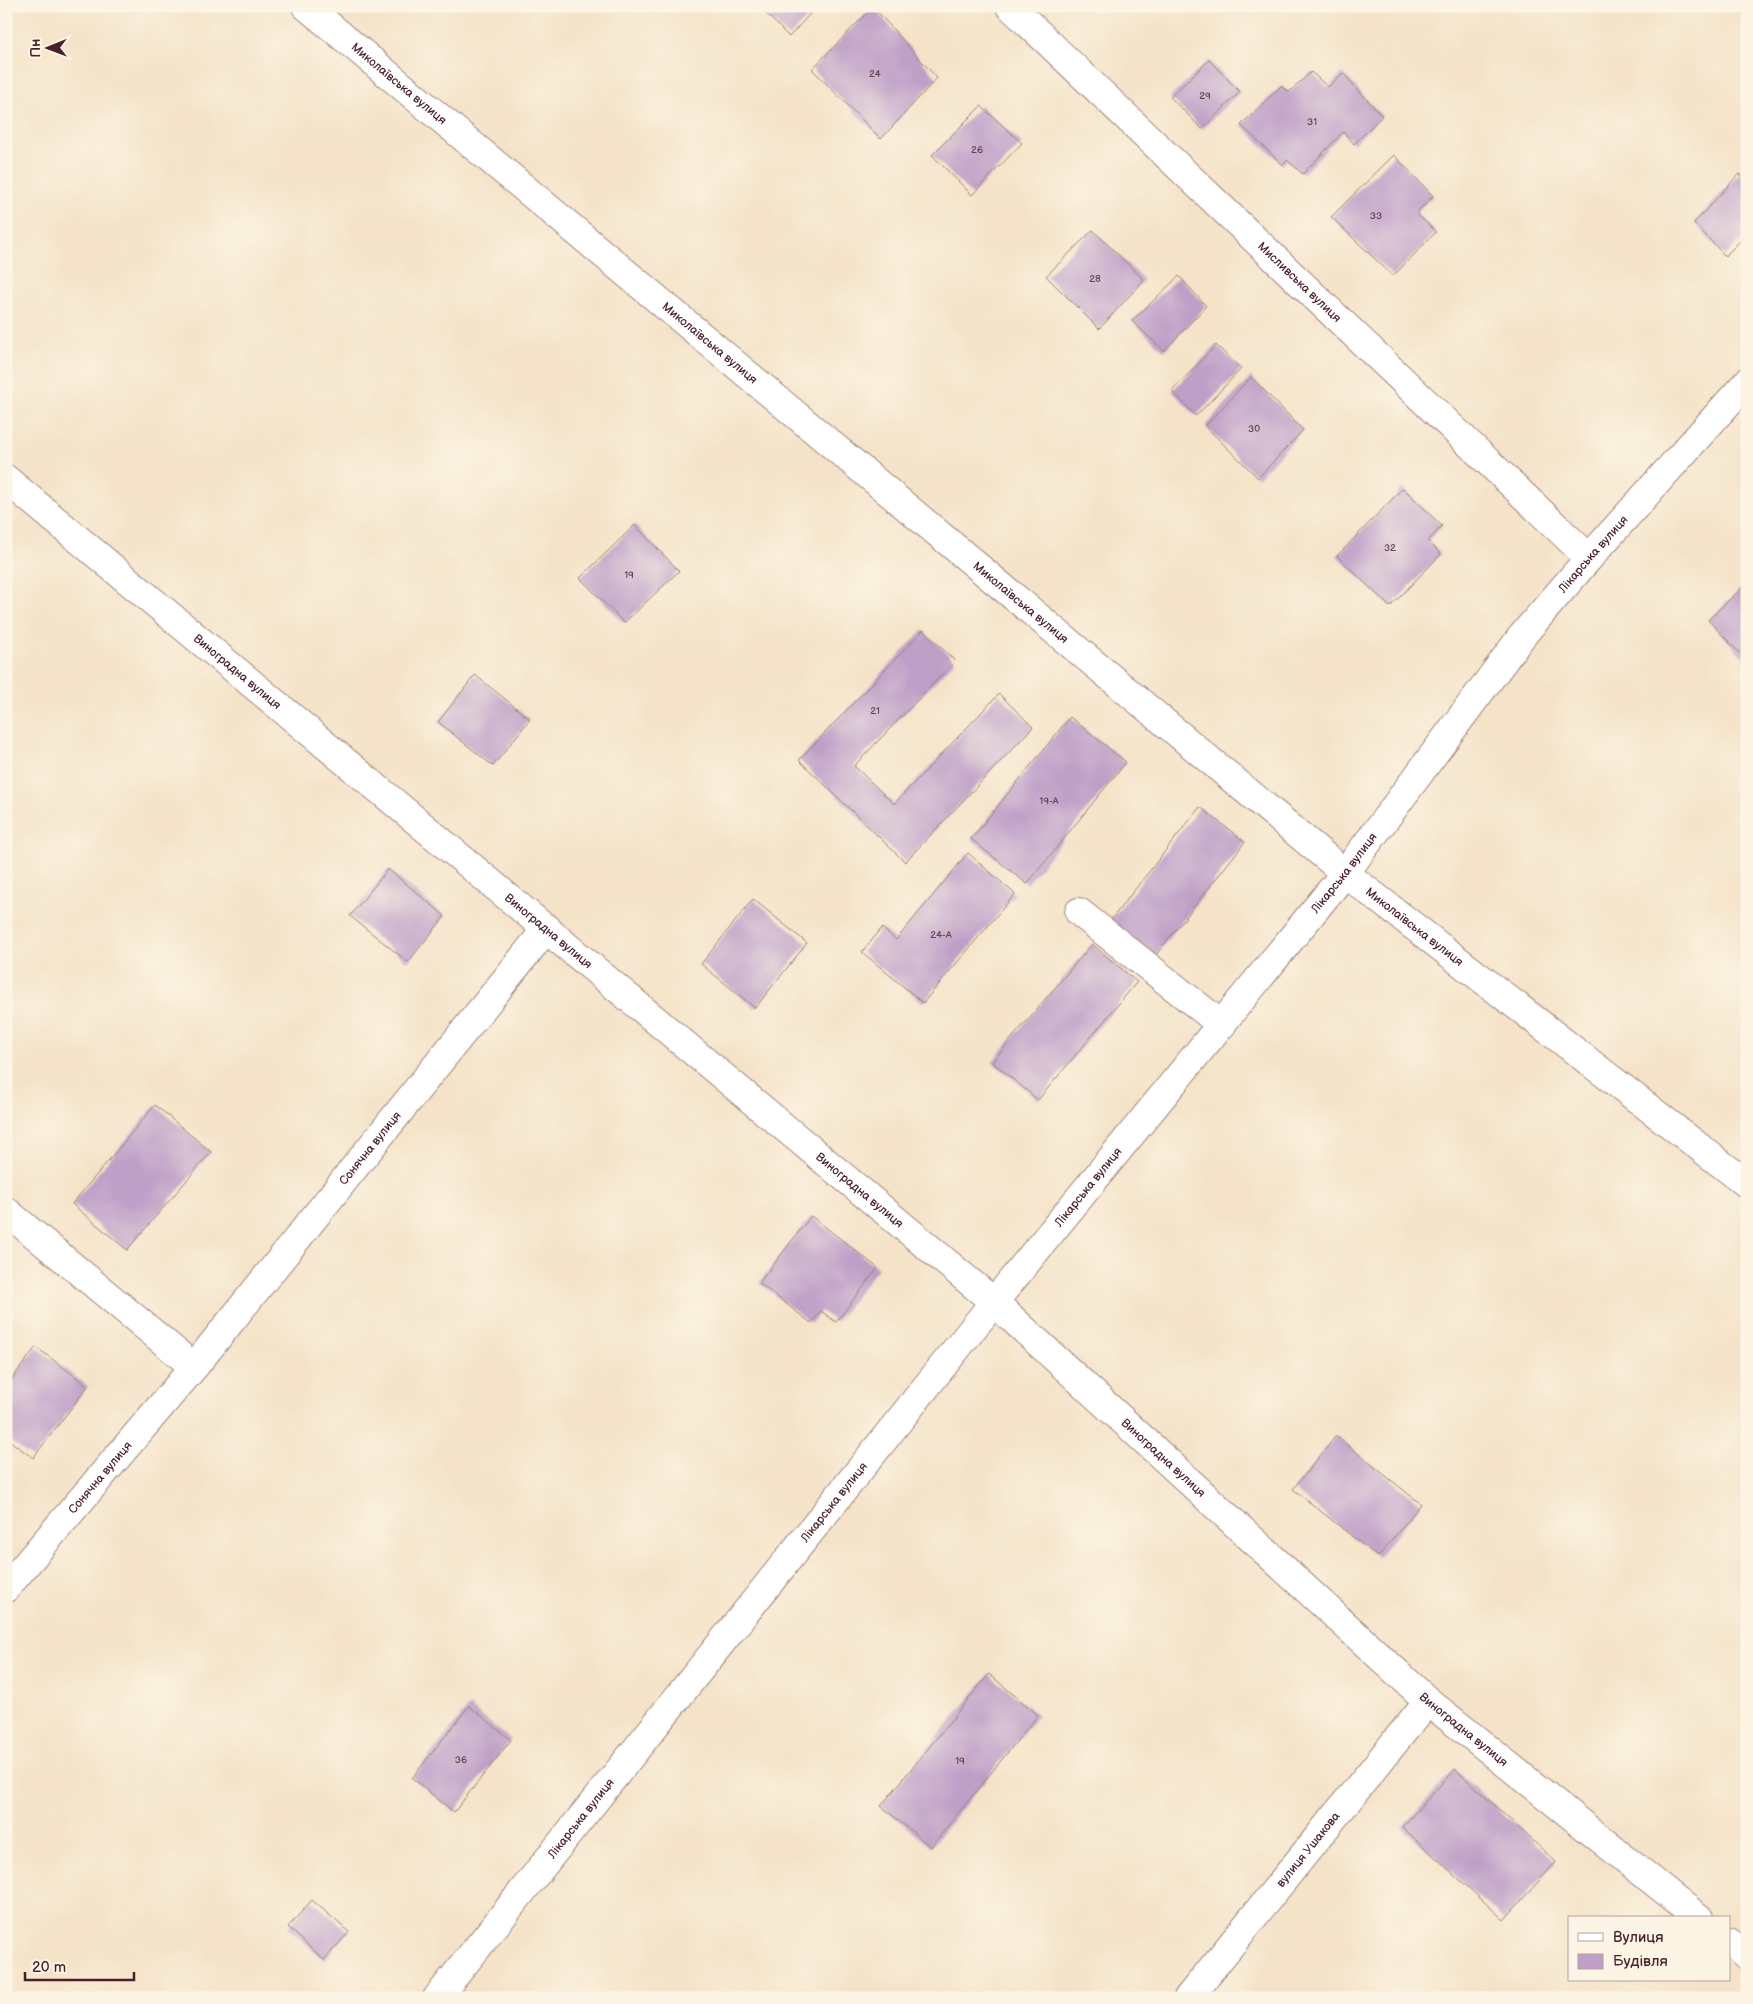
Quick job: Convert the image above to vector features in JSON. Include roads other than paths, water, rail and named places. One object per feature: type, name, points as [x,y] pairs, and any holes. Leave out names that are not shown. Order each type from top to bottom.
[{"type":"street","name":"Миколаївська вулиця","points":[[306,6],[1345,873],[1745,1179]]},
{"type":"street","name":"Мисливська вулиця","points":[[1010,6],[1589,558]]},
{"type":"street","name":"Лікарська вулиця","points":[[437,1998],[994,1302],[1345,873],[1522,636],[1589,558],[1747,382]]},
{"type":"street","name":"Виноградна вулиця","points":[[6,478],[994,1302],[1428,1701],[1697,1916]]},
{"type":"street","points":[[1079,912],[1222,1025]]},
{"type":"street","name":"Сонячна вулиця","points":[[6,1588],[194,1368],[547,928]]},
{"type":"street","points":[[6,1211],[194,1368]]},
{"type":"street","name":"вулиця Ушакова","points":[[1188,1998],[1428,1701]]},
{"type":"street","points":[[1730,1943],[1747,1956]]}]
